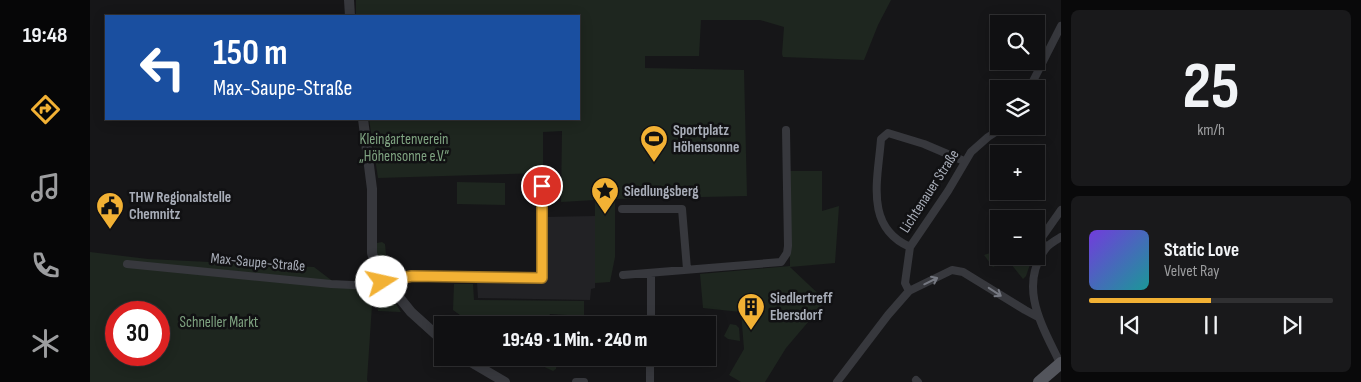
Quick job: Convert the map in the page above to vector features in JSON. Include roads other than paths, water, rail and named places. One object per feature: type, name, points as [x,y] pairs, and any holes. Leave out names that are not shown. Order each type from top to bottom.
[{"type":"main road","points":[[1039,382],[1060,363]]},
{"type":"street","points":[[349,0],[350,15]]},
{"type":"street","points":[[1034,80],[1061,26]]},
{"type":"street","points":[[363,120],[372,189],[372,253],[377,270],[412,312],[434,333]]},
{"type":"street","points":[[623,275],[781,262],[787,254],[786,130]]},
{"type":"street","points":[[910,247],[899,242],[886,229],[877,208],[876,195],[881,139],[888,133],[924,144],[964,162]]},
{"type":"street","name":"Lichtenauer Straße","points":[[909,291],[905,282],[910,247],[948,192],[971,152],[991,135]]},
{"type":"street","name":"Max-Saupe-Straße","points":[[127,264],[331,284],[373,286],[386,280],[412,276],[542,278],[542,173]]},
{"type":"street","points":[[622,209],[682,209],[687,269]]},
{"type":"street","points":[[1046,248],[1040,240],[1061,210]]},
{"type":"street","points":[[1060,363],[1038,316],[1032,296],[1033,276],[1046,248],[1061,237]]},
{"type":"street","points":[[837,382],[909,291],[952,270],[963,272],[1038,316]]},
{"type":"street","points":[[651,273],[651,316]]},
{"type":"street","points":[[478,366],[505,382]]},
{"type":"street","points":[[650,366],[650,382]]},
{"type":"street","points":[[576,382],[584,382]]},
{"type":"place","name":"Sportplatz Höhensonne","points":[[654,163]]},
{"type":"place","name":"Siedlungsberg","points":[[605,215]]},
{"type":"place","name":"THW Regionalstelle Chemnitz","points":[[110,230]]},
{"type":"place","name":"Siedlertreff Ebersdorf","points":[[751,331]]},
{"type":"park label","name":"Kleingartenverein „Höhensonne e.V.“","points":[[404,148]]},
{"type":"park label","name":"Schneller Markt","points":[[219,322]]}]
